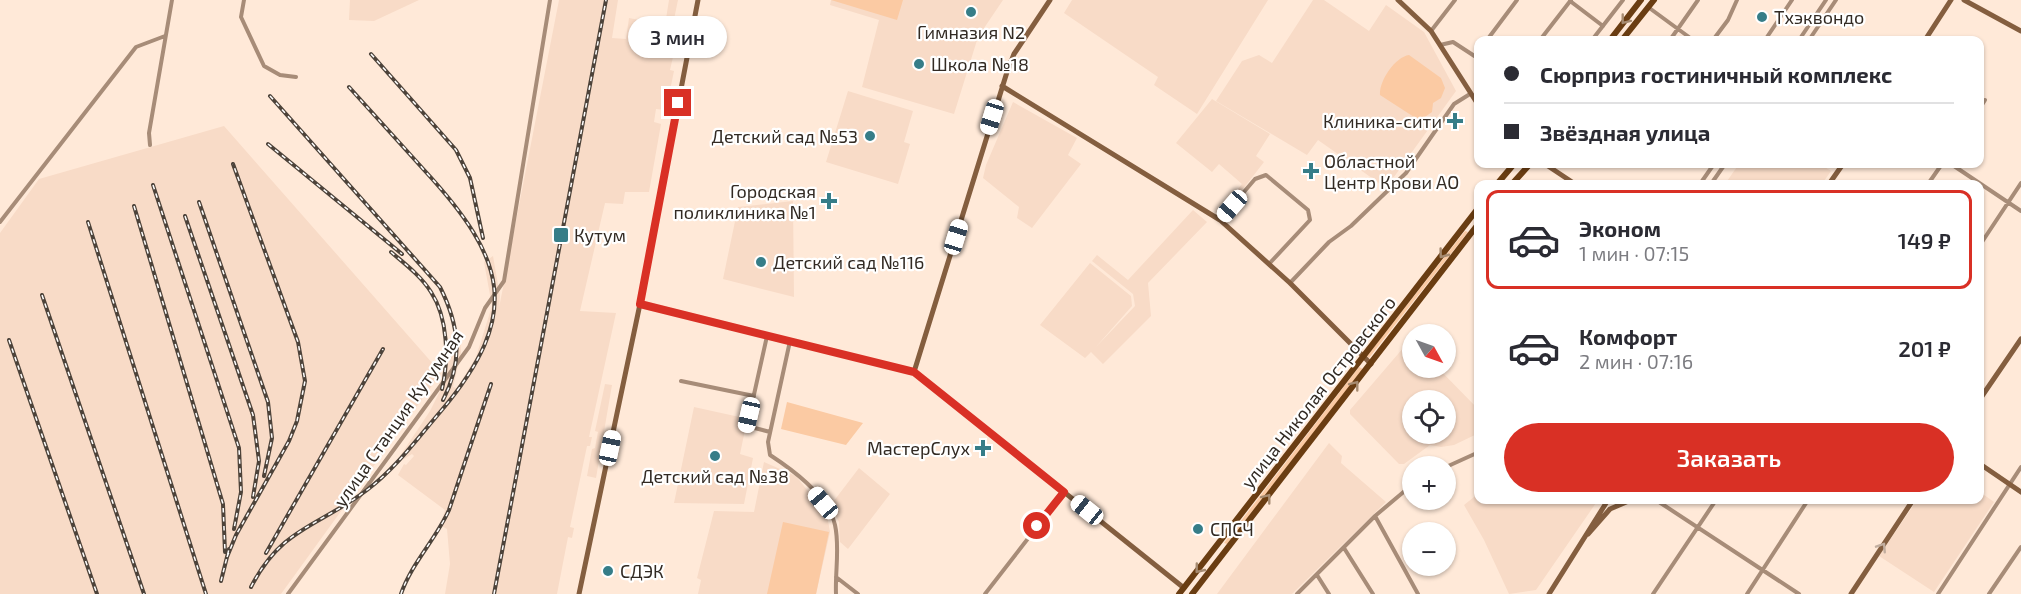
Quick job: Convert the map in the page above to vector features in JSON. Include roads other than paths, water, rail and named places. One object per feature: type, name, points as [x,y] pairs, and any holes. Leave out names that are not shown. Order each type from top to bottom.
[{"type":"main road","points":[[579,594],[640,304],[698,0]]},
{"type":"main road","points":[[914,372],[1002,86],[1014,54],[1050,0]]},
{"type":"main road","points":[[1398,0],[1431,31],[1474,99]]},
{"type":"main road","points":[[1613,36],[1641,0]]},
{"type":"main road","points":[[1625,36],[1654,0]]},
{"type":"main road","points":[[1928,36],[1951,0]]},
{"type":"main road","points":[[1964,0],[2021,31]]},
{"type":"main road","points":[[1002,86],[1220,220],[1290,283],[1371,364]]},
{"type":"main road","points":[[1500,180],[1511,168]]},
{"type":"main road","points":[[1516,180],[1526,168]]},
{"type":"main road","points":[[1551,168],[1569,180]]},
{"type":"main road","name":"улица Николая Островского","points":[[1179,594],[1474,214]]},
{"type":"main road","points":[[1470,219],[1474,222]]},
{"type":"main road","name":"улица Николая Островского","points":[[1192,594],[1474,229]]},
{"type":"main road","points":[[640,304],[914,372],[1192,594]]},
{"type":"main road","points":[[1984,393],[2021,339]]},
{"type":"main road","points":[[1984,467],[2021,492]]},
{"type":"main road","points":[[1549,594],[1605,504]]},
{"type":"main road","points":[[1581,542],[1610,509],[1621,504]]},
{"type":"main road","points":[[1851,594],[1910,504]]},
{"type":"main road","points":[[1212,552],[1220,559]]},
{"type":"street","points":[[150,145],[148,133],[172,0]]},
{"type":"street","points":[[244,0],[241,17],[264,66],[280,75],[296,76]]},
{"type":"street","name":"улица Станция Кутумная","points":[[288,594],[470,347],[485,308],[504,281],[550,0]]},
{"type":"street","points":[[1431,31],[1455,0]]},
{"type":"street","points":[[1490,36],[1517,0]]},
{"type":"street","points":[[1543,36],[1570,0],[1603,26]]},
{"type":"street","points":[[1595,36],[1623,0]]},
{"type":"street","points":[[1673,36],[1698,0]]},
{"type":"street","points":[[1716,36],[1728,20],[1737,0]]},
{"type":"street","points":[[1768,36],[1792,0]]},
{"type":"street","points":[[1802,36],[1826,0]]},
{"type":"street","points":[[1812,36],[1836,0]]},
{"type":"street","points":[[1648,7],[1687,36]]},
{"type":"street","points":[[0,222],[136,47],[165,36]]},
{"type":"street","points":[[1440,45],[1453,42],[1474,55]]},
{"type":"street","points":[[1290,283],[1329,242],[1351,226],[1399,181],[1454,104],[1470,94]]},
{"type":"street","points":[[1958,168],[1975,180]]},
{"type":"street","points":[[1220,220],[1255,179],[1266,175],[1308,210],[1310,220],[1269,264]]},
{"type":"street","points":[[1984,239],[2021,183]]},
{"type":"street","points":[[1984,186],[2021,211]]},
{"type":"street","points":[[768,335],[747,426],[770,432]]},
{"type":"street","points":[[790,341],[768,442],[770,455],[801,476],[832,516],[837,545],[836,594]]},
{"type":"street","points":[[681,381],[754,396]]},
{"type":"street","points":[[1456,462],[1474,454]]},
{"type":"street","points":[[1938,594],[2021,467]]},
{"type":"street","points":[[985,594],[1064,492]]},
{"type":"street","points":[[1297,594],[1402,494]]},
{"type":"street","points":[[1662,504],[1799,594]]},
{"type":"street","points":[[1653,594],[1713,504]]},
{"type":"street","points":[[1747,594],[1805,504]]},
{"type":"street","points":[[1376,516],[1418,594]]},
{"type":"street","points":[[1989,594],[2021,547]]},
{"type":"street","points":[[1344,548],[1373,594]]},
{"type":"street","points":[[1317,575],[1329,594]]},
{"type":"street","points":[[836,576],[858,594]]},
{"type":"railway","points":[[494,594],[606,0]]},
{"type":"railway","points":[[371,54],[456,150],[470,178],[483,238]]},
{"type":"railway","points":[[251,587],[263,567],[288,540],[367,490],[406,453],[467,376],[484,345],[493,316],[494,288],[487,260],[473,232],[425,171],[349,87]]},
{"type":"railway","points":[[270,96],[440,287],[451,315],[456,343],[454,371],[443,400]]},
{"type":"railway","points":[[268,144],[402,254]]},
{"type":"railway","points":[[227,557],[236,535],[289,441],[297,421],[305,381],[298,342],[233,164]]},
{"type":"railway","points":[[153,185],[239,448],[241,492],[234,529]]},
{"type":"railway","points":[[199,202],[268,402],[272,438],[264,476]]},
{"type":"railway","points":[[134,206],[223,504],[225,552]]},
{"type":"railway","points":[[185,216],[253,415],[259,461],[253,497]]},
{"type":"railway","points":[[88,222],[206,594]]},
{"type":"railway","points":[[391,252],[412,270],[437,302],[444,326],[446,352],[442,389]]},
{"type":"railway","points":[[42,295],[144,594]]},
{"type":"railway","points":[[9,340],[97,594]]},
{"type":"railway","points":[[266,553],[383,349]]},
{"type":"railway","points":[[401,594],[411,572],[449,510],[491,384]]},
{"type":"railway","points":[[221,581],[229,549]]},
{"type":"place","name":"Гимназия N2","points":[[971,12]]},
{"type":"place","name":"Тхэквондо","points":[[1762,17]]},
{"type":"place","name":"Школа №18","points":[[919,64]]},
{"type":"place","name":"Клиника-сити","points":[[1455,121]]},
{"type":"place","name":"Детский сад №53","points":[[870,136]]},
{"type":"place","name":"Областной Центр Крови АО","points":[[1311,171]]},
{"type":"place","name":"Городская поликлиника №1","points":[[829,201]]},
{"type":"place","name":"Кутум","points":[[561,235]]},
{"type":"place","name":"Детский сад №116","points":[[761,262]]},
{"type":"place","name":"МастерСлух","points":[[983,448]]},
{"type":"place","name":"Детский сад №38","points":[[715,456]]},
{"type":"place","name":"СПСЧ","points":[[1198,529]]},
{"type":"place","name":"СДЭК","points":[[608,571]]}]
